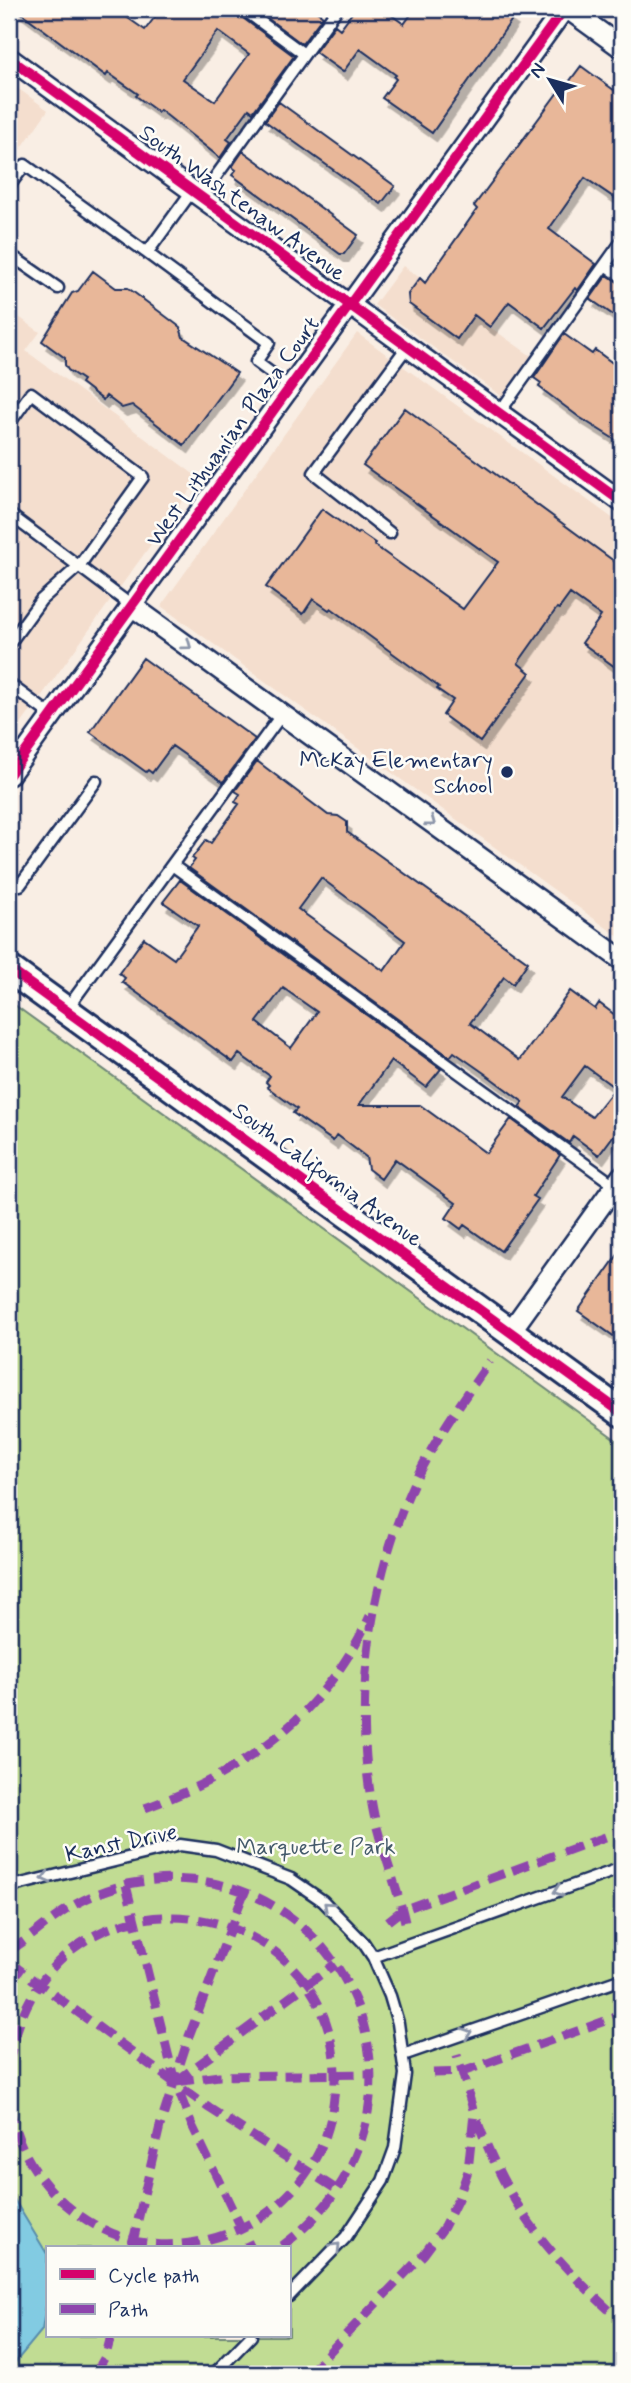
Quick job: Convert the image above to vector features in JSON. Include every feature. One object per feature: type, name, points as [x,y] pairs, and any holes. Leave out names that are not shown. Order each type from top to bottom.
[{"type":"street","points":[[566,9],[622,48]]},
{"type":"street","name":"West Lithuanian Plaza Court","points":[[9,775],[566,9]]},
{"type":"street","name":"South Washtenaw Avenue","points":[[9,58],[622,502]]},
{"type":"street","points":[[132,606],[622,960]]},
{"type":"street","name":"South California Avenue","points":[[9,969],[622,1413]]},
{"type":"street","points":[[510,1332],[620,1184]]},
{"type":"lane","points":[[243,9],[304,54]]},
{"type":"lane","points":[[147,253],[196,194],[337,9]]},
{"type":"lane","points":[[9,186],[24,166],[147,253],[269,343],[256,362],[290,387]]},
{"type":"lane","points":[[499,413],[622,241]]},
{"type":"lane","points":[[9,254],[58,288]]},
{"type":"lane","points":[[605,265],[622,278]]},
{"type":"lane","points":[[390,533],[314,472],[407,346]]},
{"type":"lane","points":[[9,424],[31,393],[143,477],[79,566],[41,600],[9,643]]},
{"type":"lane","points":[[9,514],[132,606]]},
{"type":"lane","points":[[9,684],[52,716]]},
{"type":"lane","points":[[66,1010],[282,714]]},
{"type":"lane","points":[[9,877],[20,885],[96,781]]},
{"type":"lane","points":[[172,865],[620,1184]]},
{"type":"lane","name":"Kanst Drive","points":[[9,1887],[180,1845],[216,1850],[291,1879],[323,1901],[363,1942],[373,1957],[398,2022],[405,2074],[395,2148],[383,2181],[346,2237],[290,2295]]},
{"type":"lane","points":[[373,1957],[622,1868]]},
{"type":"lane","points":[[402,2055],[622,1979]]},
{"type":"lane","points":[[214,2374],[249,2338]]},
{"type":"shaded area","points":[[9,82],[48,110],[9,166]]},
{"type":"shaded area","points":[[403,266],[537,360],[507,400],[374,305]]},
{"type":"shaded area","points":[[9,310],[40,332],[26,351],[199,478],[9,741]]},
{"type":"shaded area","name":"McKay Elementary School","points":[[357,333],[622,525],[622,939],[161,606]]},
{"type":"green space","name":"Marquette Park","points":[[9,1001],[622,1444],[622,2374],[9,2374]]},
{"type":"water","points":[[9,2191],[46,2252],[46,2305],[42,2330],[9,2370]]},
{"type":"building","points":[[16,9],[115,9],[145,30],[161,9],[236,9],[239,15],[294,56],[253,112],[249,109],[227,139],[231,142],[220,158],[160,110],[158,112],[136,96],[138,94],[108,73],[106,76]],"holes":[[[218,31],[249,54],[215,101],[183,79]]]},
{"type":"building","points":[[255,9],[313,9],[323,16],[302,44]]},
{"type":"building","points":[[355,9],[383,9],[404,24],[415,9],[500,9],[513,18],[432,133],[382,98],[396,75],[360,49],[343,72],[315,52],[335,25],[340,29]]},
{"type":"building","points":[[581,66],[622,96],[622,203],[585,178],[549,229],[596,264],[578,290],[575,288],[544,328],[509,302],[490,327],[474,315],[457,339],[409,304],[408,294],[420,278],[425,283],[477,209],[474,206],[561,88],[563,90]]},
{"type":"building","points":[[279,102],[395,186],[381,204],[265,121]]},
{"type":"building","points":[[243,151],[358,235],[344,254],[340,254],[232,175],[236,170],[232,167]]},
{"type":"building","points":[[93,271],[116,288],[128,288],[180,327],[183,337],[237,373],[184,445],[132,405],[122,408],[106,396],[103,400],[81,383],[83,380],[68,370],[65,358],[42,341],[72,293],[78,291]]},
{"type":"building","points":[[607,275],[622,284],[622,321],[590,299]]},
{"type":"building","points":[[564,334],[592,354],[595,350],[622,370],[622,444],[539,387],[541,383],[534,378]]},
{"type":"building","points":[[405,408],[622,567],[622,672],[582,643],[601,616],[570,594],[518,663],[530,673],[480,742],[443,715],[453,700],[437,689],[439,687],[331,608],[329,610],[313,599],[303,614],[266,587],[322,509],[357,534],[359,532],[375,543],[374,545],[463,609],[498,562],[363,465]]},
{"type":"building","points":[[143,658],[255,739],[223,782],[172,746],[152,773],[148,770],[146,772],[90,732]]},
{"type":"building","points":[[257,761],[328,815],[338,816],[347,822],[347,832],[528,962],[513,984],[504,977],[470,1023],[520,1060],[570,991],[595,1009],[599,1003],[619,1018],[615,1024],[622,1029],[622,1124],[599,1155],[573,1136],[569,1143],[519,1107],[523,1102],[484,1073],[454,1052],[450,1057],[189,868],[195,860],[192,858],[206,840],[211,843],[239,804],[235,802],[240,794],[235,791]],"holes":[[[321,878],[405,941],[384,971],[298,909]],[[585,1066],[615,1088],[592,1117],[562,1097]]]},
{"type":"building","points":[[180,880],[441,1069],[426,1087],[391,1061],[359,1105],[420,1105],[486,1153],[511,1119],[560,1155],[533,1196],[538,1199],[501,1251],[464,1225],[461,1229],[446,1218],[456,1203],[395,1159],[381,1179],[368,1169],[366,1157],[337,1135],[333,1141],[293,1113],[297,1109],[267,1087],[269,1085],[266,1082],[270,1076],[239,1054],[233,1062],[122,982],[125,978],[119,973],[144,938],[174,959],[198,926],[163,902]],"holes":[[[283,988],[317,1012],[291,1048],[257,1022]]]},
{"type":"building","points":[[622,1249],[622,1342],[578,1311]]},
{"type":"marked path","points":[[405,1922],[377,1828],[368,1778],[365,1701],[372,1623],[390,1547],[410,1491],[441,1433],[490,1361]]},
{"type":"marked path","points":[[145,1808],[216,1777],[278,1736],[330,1683],[370,1616]]},
{"type":"marked path","points":[[388,1921],[402,1910],[622,1831]]},
{"type":"marked path","points":[[9,1951],[64,1911],[109,1889],[128,1884],[205,1882],[270,1904],[321,1945],[355,2000],[370,2064],[364,2130],[335,2193],[281,2246]]},
{"type":"marked path","points":[[126,1885],[175,2082],[191,2123],[250,2246]]},
{"type":"marked path","points":[[132,2246],[160,2126],[189,2036],[244,1893]]},
{"type":"marked path","points":[[9,2066],[34,1992],[80,1944],[137,1920],[199,1919],[257,1940],[304,1981],[331,2040],[331,2117],[326,2135],[310,2168],[299,2183],[272,2209],[241,2228],[202,2241],[173,2245],[132,2240],[108,2232],[65,2204],[47,2186],[20,2142],[12,2117],[9,2092]]},
{"type":"marked path","points":[[9,1962],[209,2108],[339,2191]]},
{"type":"marked path","points":[[175,2082],[335,1964]]},
{"type":"marked path","points":[[433,2073],[462,2072],[622,2015]]},
{"type":"marked path","points":[[308,2374],[424,2254],[444,2227],[458,2199],[468,2171],[474,2113],[457,2055]]},
{"type":"marked path","points":[[176,2082],[219,2076],[371,2074]]},
{"type":"marked path","points":[[477,2120],[504,2181],[536,2231],[574,2276],[622,2322]]},
{"type":"marked path","points":[[95,2374],[106,2355],[110,2338]]},
{"type":"cycle path","points":[[9,775],[564,9]]},
{"type":"cycle path","points":[[9,58],[622,502]]},
{"type":"cycle path","points":[[9,969],[622,1413]]},
{"type":"place","name":"McKay Elementary School","points":[[507,772]]}]
